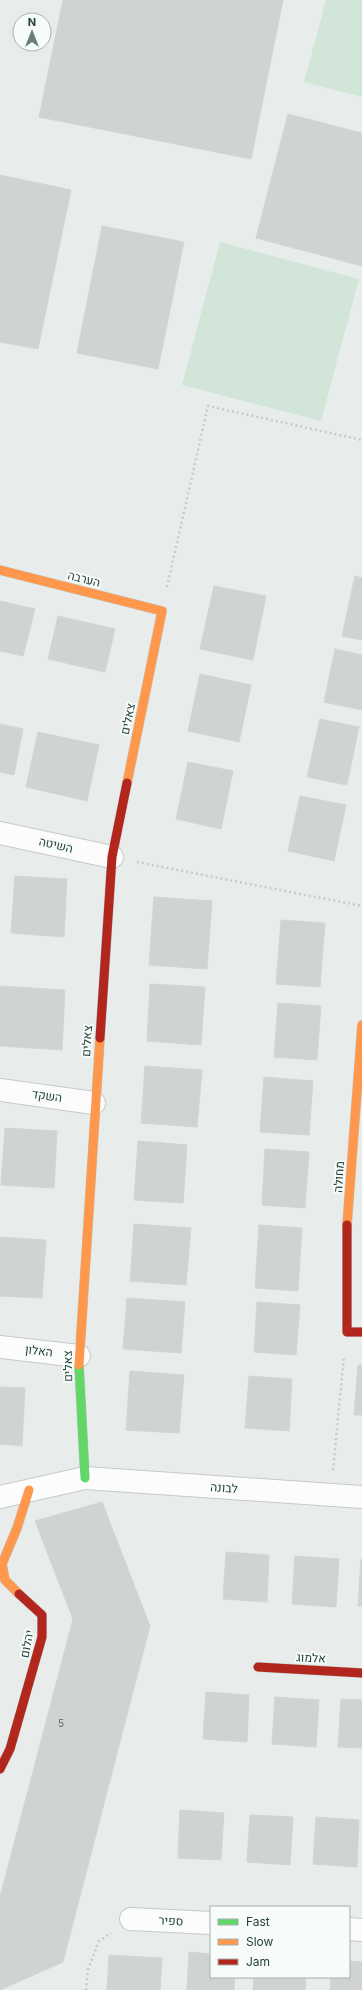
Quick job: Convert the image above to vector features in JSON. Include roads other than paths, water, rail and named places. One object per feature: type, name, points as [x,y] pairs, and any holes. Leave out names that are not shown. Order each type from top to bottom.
[{"type":"street","name":"הערבה","points":[[0,570],[162,611]]},
{"type":"street","name":"צאלים","points":[[85,1478],[79,1356],[94,1103],[112,857],[162,611]]},
{"type":"street","name":"השיטה","points":[[0,833],[112,857]]},
{"type":"street","name":"מחולה","points":[[362,1025],[347,1224],[347,1332],[362,1332]]},
{"type":"street","name":"השקד","points":[[0,1090],[94,1103]]},
{"type":"street","name":"האלון","points":[[0,1347],[79,1356]]},
{"type":"street","name":"לבונה","points":[[0,1497],[85,1478],[362,1497]]},
{"type":"street","name":"יהלום","points":[[0,1768],[10,1749],[42,1637],[42,1615],[5,1580],[2,1564],[17,1528],[29,1490]]},
{"type":"street","name":"אלמוג","points":[[258,1667],[362,1673]]},
{"type":"street","name":"ספיר","points":[[131,1919],[210,1923]]},
{"type":"street","points":[[350,1930],[362,1930]]}]
